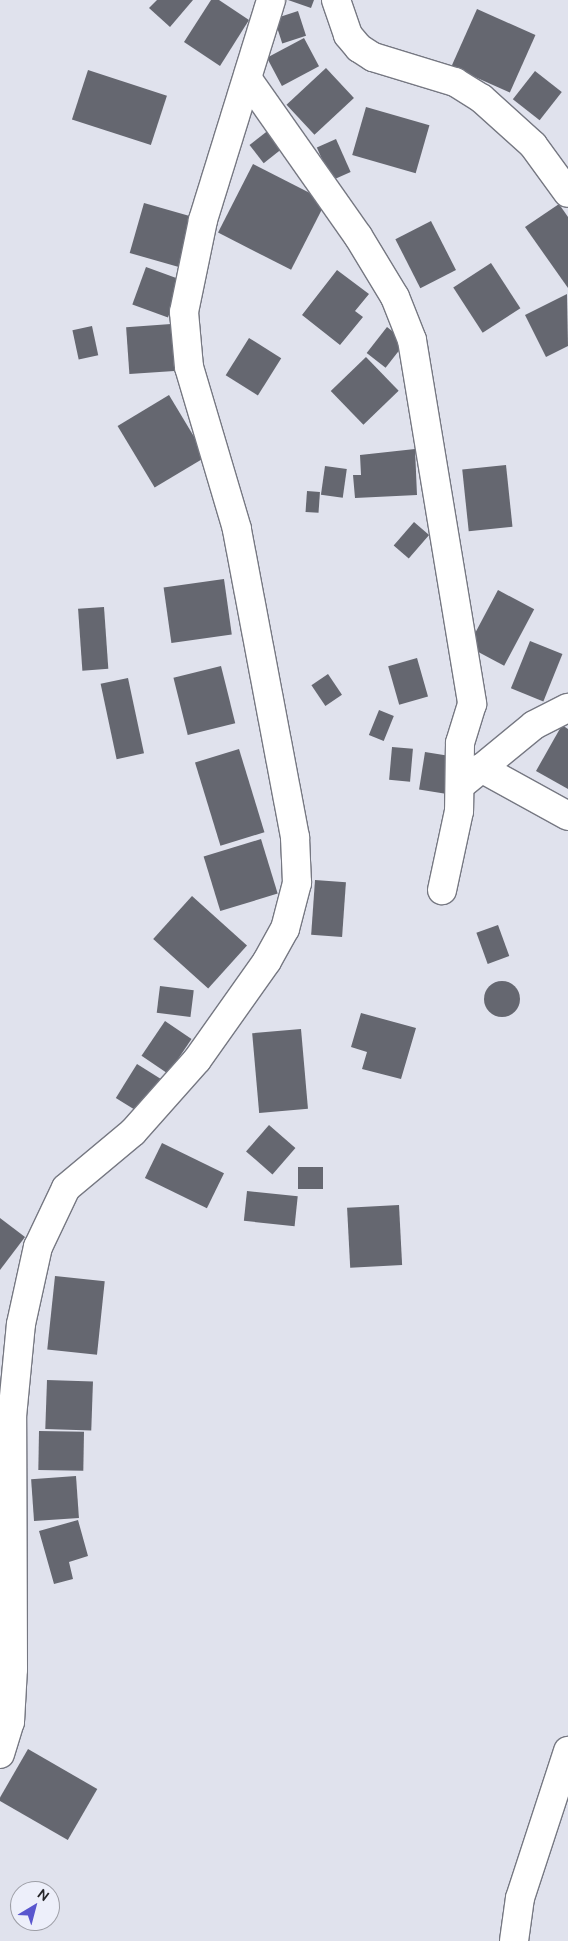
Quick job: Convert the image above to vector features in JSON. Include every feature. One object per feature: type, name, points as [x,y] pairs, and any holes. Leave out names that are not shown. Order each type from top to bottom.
[{"type":"street","points":[[0,1754],[10,1722],[13,1669],[12,1417],[21,1324],[38,1247],[66,1188],[134,1132],[197,1060],[267,961],[285,929],[297,883],[295,836],[237,529],[189,367],[184,312],[203,220],[249,82],[270,0]]},
{"type":"street","points":[[336,0],[348,35],[359,48],[373,57],[455,82],[481,98],[533,145],[568,194]]},
{"type":"street","points":[[249,82],[358,236],[395,297],[412,340],[472,704],[460,743],[471,777],[442,890]]},
{"type":"street","points":[[471,777],[534,725],[568,708]]},
{"type":"street","points":[[471,777],[568,816]]},
{"type":"street","points":[[514,1941],[523,1889],[568,1751]]},
{"type":"building","points":[[157,0],[193,0],[170,27],[149,8]]},
{"type":"building","points":[[211,0],[219,0],[249,20],[220,66],[184,42]]},
{"type":"building","points":[[288,0],[314,0],[311,8]]},
{"type":"building","points":[[477,9],[535,35],[510,93],[451,67]]},
{"type":"building","points":[[298,11],[306,36],[282,43],[274,19]]},
{"type":"building","points":[[304,38],[319,66],[282,86],[267,58]]},
{"type":"building","points":[[326,68],[354,98],[314,135],[287,105]]},
{"type":"building","points":[[88,70],[167,96],[151,145],[72,119]]},
{"type":"building","points":[[535,71],[562,92],[540,120],[513,99]]},
{"type":"building","points":[[366,107],[429,125],[416,173],[352,155]]},
{"type":"building","points":[[270,129],[284,147],[264,163],[250,145]]},
{"type":"building","points":[[336,139],[351,172],[331,180],[317,148]]},
{"type":"building","points":[[253,164],[326,201],[291,270],[218,233]]},
{"type":"building","points":[[144,203],[194,217],[180,267],[130,253]]},
{"type":"building","points":[[559,204],[568,217],[568,288],[525,227]]},
{"type":"building","points":[[431,221],[456,270],[420,288],[395,239]]},
{"type":"building","points":[[491,263],[520,308],[483,333],[453,288]]},
{"type":"building","points":[[146,267],[182,280],[168,318],[132,305]]},
{"type":"building","points":[[337,270],[369,294],[355,311],[363,317],[340,345],[302,315]]},
{"type":"building","points":[[567,294],[568,346],[546,357],[525,315]]},
{"type":"building","points":[[171,324],[174,371],[129,374],[126,327]]},
{"type":"building","points":[[92,326],[98,355],[79,360],[72,330]]},
{"type":"building","points":[[387,327],[406,342],[386,368],[367,353]]},
{"type":"building","points":[[249,338],[281,358],[258,395],[226,375]]},
{"type":"building","points":[[366,357],[399,391],[363,425],[331,391]]},
{"type":"building","points":[[169,395],[206,457],[155,488],[118,426]]},
{"type":"building","points":[[415,449],[417,495],[355,498],[353,475],[361,475],[360,455]]},
{"type":"building","points":[[506,465],[512,527],[469,531],[462,470]]},
{"type":"building","points":[[325,466],[347,469],[343,498],[321,495]]},
{"type":"building","points":[[307,491],[320,492],[319,513],[306,512]]},
{"type":"building","points":[[414,522],[429,535],[409,559],[394,545]]},
{"type":"building","points":[[224,579],[232,634],[171,643],[164,587]]},
{"type":"building","points":[[498,590],[534,609],[504,666],[468,647]]},
{"type":"building","points":[[104,607],[108,669],[82,671],[78,609]]},
{"type":"building","points":[[530,641],[562,654],[543,701],[511,688]]},
{"type":"building","points":[[417,658],[428,696],[399,705],[388,666]]},
{"type":"building","points":[[221,666],[235,723],[188,735],[173,678]]},
{"type":"building","points":[[328,674],[342,695],[325,706],[311,685]]},
{"type":"building","points":[[128,678],[144,753],[117,759],[101,684]]},
{"type":"building","points":[[379,710],[394,716],[384,741],[369,735]]},
{"type":"building","points":[[562,725],[568,729],[568,789],[536,771]]},
{"type":"building","points":[[392,747],[413,749],[410,782],[389,780]]},
{"type":"building","points":[[239,749],[264,832],[220,846],[195,762]]},
{"type":"building","points":[[425,752],[458,757],[452,795],[419,790]]},
{"type":"building","points":[[261,839],[278,894],[220,911],[204,857]]},
{"type":"building","points":[[315,880],[346,882],[342,937],[311,935]]},
{"type":"building","points":[[192,896],[247,946],[208,989],[153,939]]},
{"type":"building","points":[[498,925],[509,956],[488,964],[476,933]]},
{"type":"building","points":[[502,981],[509,982],[515,986],[519,992],[519,1006],[515,1012],[509,1016],[502,1017],[495,1016],[489,1012],[485,1006],[484,999],[485,992],[489,986],[495,982]]},
{"type":"building","points":[[160,986],[194,990],[190,1017],[157,1013]]},
{"type":"building","points":[[361,1013],[416,1028],[401,1079],[362,1069],[367,1052],[351,1047]]},
{"type":"building","points":[[165,1021],[192,1039],[168,1074],[142,1056]]},
{"type":"building","points":[[301,1029],[308,1109],[259,1113],[252,1033]]},
{"type":"building","points":[[137,1064],[163,1080],[142,1114],[116,1098]]},
{"type":"building","points":[[269,1125],[295,1148],[272,1174],[246,1151]]},
{"type":"building","points":[[162,1143],[224,1173],[207,1208],[145,1178]]},
{"type":"building","points":[[298,1167],[323,1167],[323,1189],[298,1189]]},
{"type":"building","points":[[247,1191],[298,1196],[295,1226],[244,1221]]},
{"type":"building","points":[[399,1205],[402,1265],[350,1268],[347,1208]]},
{"type":"building","points":[[0,1218],[25,1237],[0,1270]]},
{"type":"building","points":[[55,1276],[105,1281],[97,1355],[47,1350]]},
{"type":"building","points":[[47,1380],[93,1382],[91,1431],[45,1429]]},
{"type":"building","points":[[39,1431],[84,1432],[83,1471],[38,1470]]},
{"type":"building","points":[[76,1476],[79,1518],[34,1521],[31,1479]]},
{"type":"building","points":[[78,1520],[88,1556],[69,1562],[73,1579],[54,1584],[39,1531]]},
{"type":"building","points":[[28,1749],[97,1789],[68,1840],[0,1801],[0,1797]]}]
